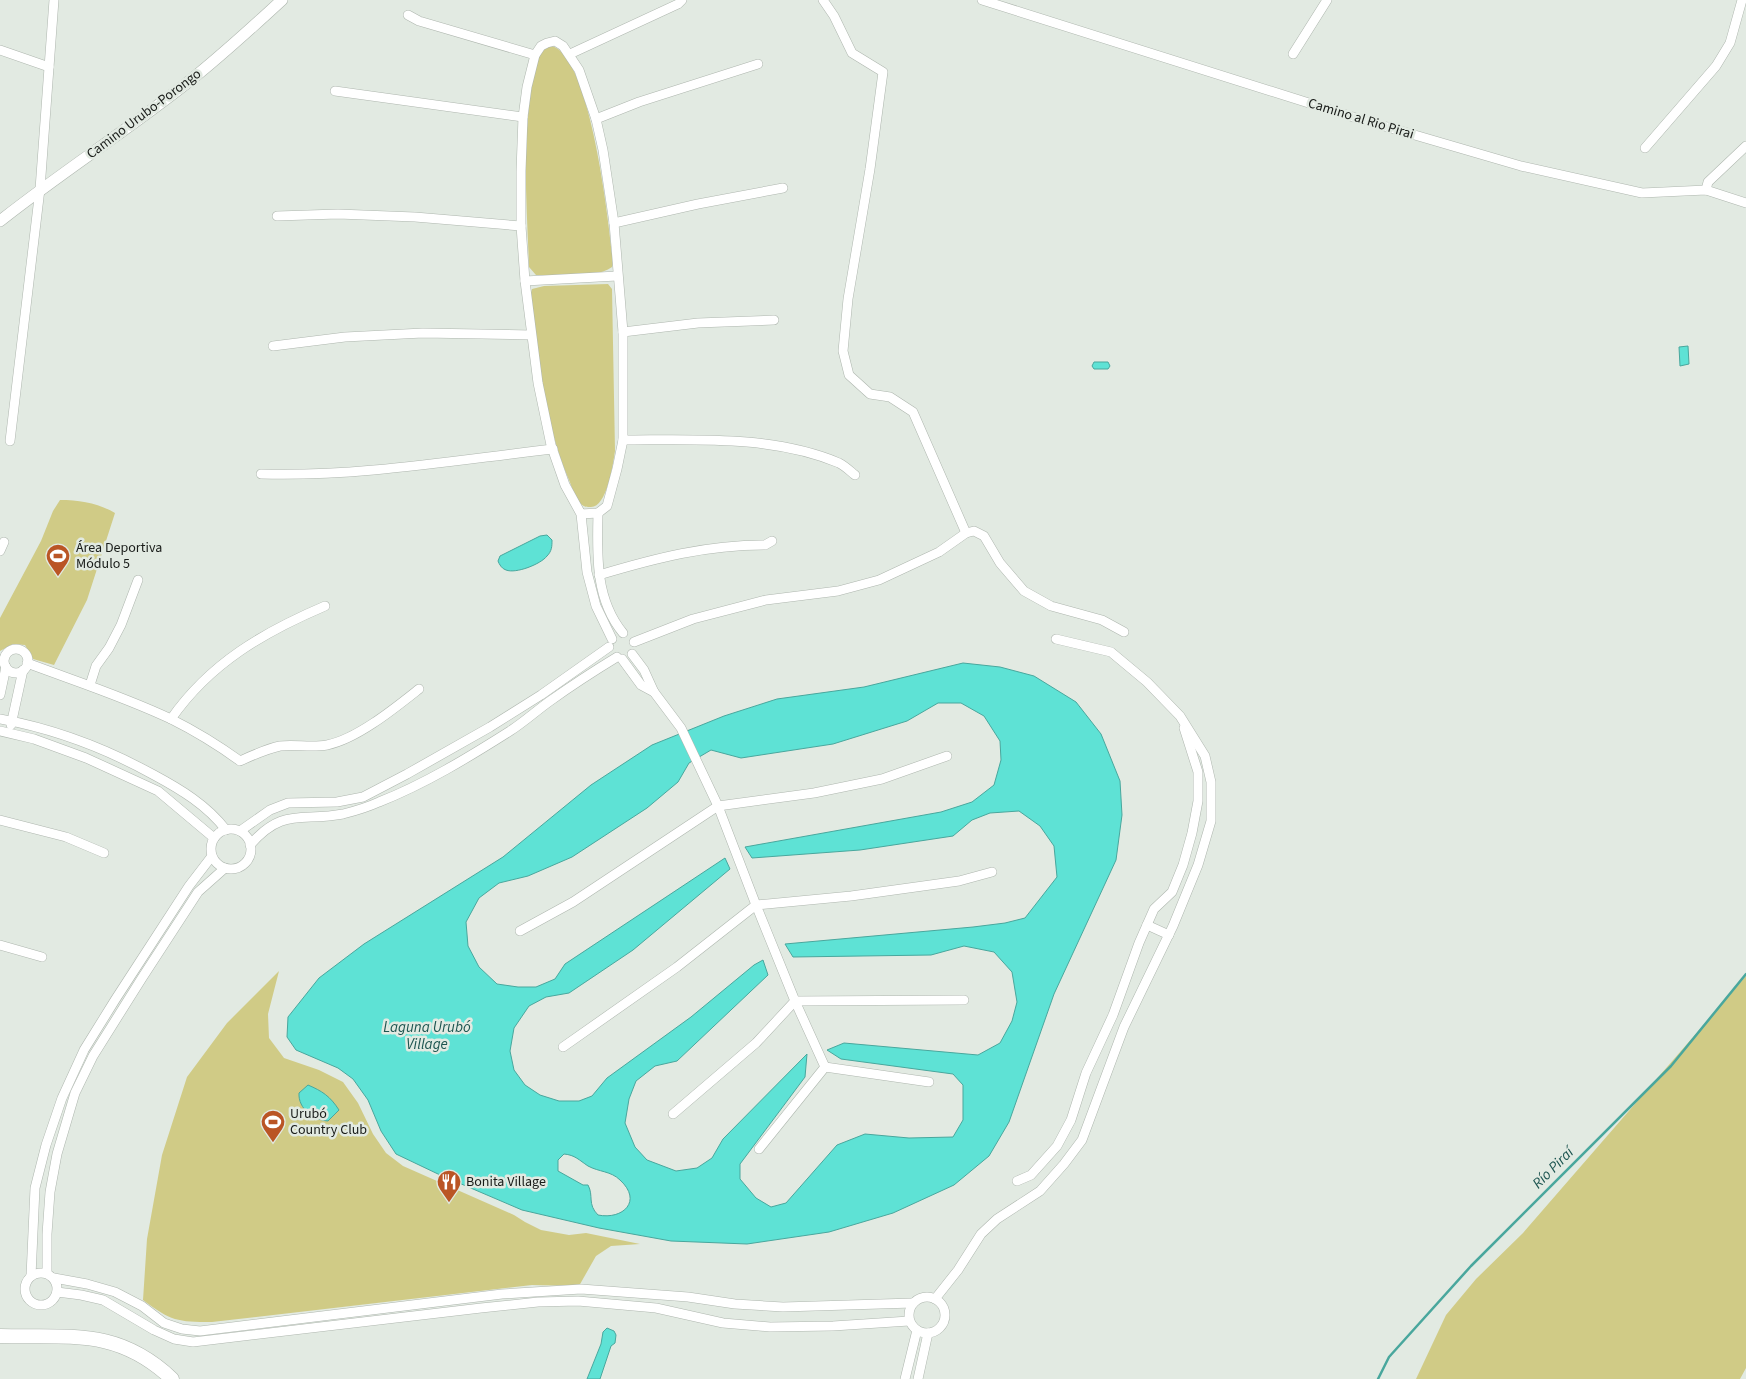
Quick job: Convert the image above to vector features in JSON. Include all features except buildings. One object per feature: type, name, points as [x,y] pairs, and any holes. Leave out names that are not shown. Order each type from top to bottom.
[{"type":"main road","name":"Camino Urubo-Porongo","points":[[0,221],[40,189],[179,90],[223,54],[277,1]]},
{"type":"main road","points":[[0,1336],[86,1337],[110,1342],[156,1364],[172,1379]]},
{"type":"street","points":[[10,441],[40,189],[54,0]]},
{"type":"street","points":[[570,54],[678,4],[682,0]]},
{"type":"street","points":[[823,0],[834,16],[852,53],[883,72],[870,170],[848,298],[843,351],[850,376],[870,394],[890,397],[913,412],[966,534]]},
{"type":"street","name":"Camino al Rio Pirai","points":[[982,0],[1353,117],[1520,166],[1642,193],[1706,190],[1746,203]]},
{"type":"street","points":[[1293,54],[1327,0]]},
{"type":"street","points":[[1645,148],[1716,66],[1730,43],[1742,0]]},
{"type":"street","points":[[408,15],[419,21],[535,55]]},
{"type":"street","points":[[581,514],[598,513],[606,506],[623,440],[623,332],[614,223],[603,150],[596,119],[570,54],[564,46],[555,41],[541,46],[535,55],[527,87],[523,117],[521,226],[525,281],[538,383],[553,449],[565,485],[581,514],[586,572],[596,606],[611,643],[611,653],[619,658],[641,685],[654,692]]},
{"type":"street","points":[[0,50],[49,66]]},
{"type":"street","points":[[596,119],[639,102],[758,64]]},
{"type":"street","points":[[335,91],[523,117]]},
{"type":"street","points":[[1706,190],[1708,182],[1746,146]]},
{"type":"street","points":[[614,223],[698,204],[783,188]]},
{"type":"street","points":[[277,216],[338,214],[396,216],[521,226]]},
{"type":"street","points":[[525,281],[618,276]]},
{"type":"street","points":[[623,332],[698,323],[774,320]]},
{"type":"street","points":[[273,346],[345,337],[424,333],[531,335]]},
{"type":"street","points":[[623,440],[749,442],[808,453],[841,464],[855,475]]},
{"type":"street","points":[[261,474],[347,472],[553,449]]},
{"type":"street","points":[[250,845],[261,832],[278,822],[293,818],[342,814],[393,797],[446,769],[511,730],[551,700],[619,658],[629,657],[634,650],[634,642],[630,636],[623,633],[614,620],[602,592],[597,564],[598,513]]},
{"type":"street","points":[[634,642],[693,619],[766,600],[838,591],[880,580],[939,552],[966,534],[974,532],[984,536],[1000,563],[1024,591],[1051,606],[1102,620],[1124,632]]},
{"type":"street","points":[[599,575],[674,554],[710,548],[765,545],[772,541]]},
{"type":"street","points":[[90,685],[96,666],[109,648],[121,625],[138,580]]},
{"type":"street","points":[[171,719],[184,701],[205,679],[231,657],[256,639],[288,621],[325,606]]},
{"type":"street","points":[[240,832],[270,810],[288,803],[337,802],[363,797],[438,757],[541,695],[611,643],[616,635],[623,633]]},
{"type":"street","points":[[935,1298],[958,1270],[981,1234],[997,1219],[1040,1191],[1082,1140],[1124,1027],[1169,935],[1198,865],[1211,821],[1211,782],[1205,756],[1180,716],[1147,682],[1111,652],[1056,639]]},
{"type":"street","points":[[0,695],[3,662],[7,653],[17,649],[24,652],[26,655],[25,667],[11,721],[11,733]]},
{"type":"street","points":[[632,654],[644,670],[654,692],[682,731],[718,806],[756,905],[824,1067]]},
{"type":"street","points":[[3,662],[12,672],[16,673],[25,667],[90,685],[171,719],[214,743],[240,761],[281,746],[328,745],[354,734],[384,716],[419,689]]},
{"type":"street","points":[[1018,1181],[1031,1175],[1057,1146],[1072,1120],[1086,1073],[1113,1015],[1139,942],[1154,909],[1172,892],[1183,865],[1198,801],[1198,772],[1180,716]]},
{"type":"street","points":[[0,719],[69,736],[119,756],[180,789],[217,818],[226,830]]},
{"type":"street","points":[[0,731],[34,739],[86,758],[158,791],[214,838]]},
{"type":"street","points":[[111,770],[119,756]]},
{"type":"street","points":[[520,931],[573,902],[718,806],[814,793],[882,779],[947,756]]},
{"type":"street","points":[[438,757],[446,769]]},
{"type":"street","points":[[317,803],[318,816]]},
{"type":"street","points":[[0,820],[66,837],[104,853]]},
{"type":"street","points":[[233,829],[240,832],[246,836],[250,845],[249,856],[239,867],[225,868],[218,864],[212,856],[211,845],[219,833],[233,829]]},
{"type":"street","points":[[31,1276],[35,1188],[62,1098],[84,1050],[189,886],[212,856]]},
{"type":"street","points":[[225,868],[198,892],[92,1056],[75,1093],[58,1154],[50,1192],[47,1234],[50,1276],[57,1283],[57,1292],[51,1302],[35,1304],[30,1300],[25,1291],[27,1280],[36,1273],[50,1276],[88,1284],[115,1292],[142,1306],[164,1323],[182,1329],[200,1331],[532,1291],[581,1289],[688,1297],[735,1304],[783,1307],[912,1304],[923,1297],[935,1298],[944,1307],[945,1318],[939,1329],[928,1333],[917,1330],[909,1321],[908,1315],[912,1304]]},
{"type":"street","points":[[563,1048],[677,967],[756,905],[851,896],[958,881],[992,872]]},
{"type":"street","points":[[1147,925],[1169,935]]},
{"type":"street","points":[[0,945],[42,957]]},
{"type":"street","points":[[673,1114],[756,1042],[795,1001],[964,1000]]},
{"type":"street","points":[[824,1067],[929,1082]]},
{"type":"street","points":[[759,1149],[824,1067]]},
{"type":"street","points":[[45,1150],[58,1154]]},
{"type":"street","points":[[57,1292],[103,1300],[154,1330],[174,1339],[193,1342],[538,1302],[578,1301],[656,1308],[723,1323],[770,1328],[909,1321]]},
{"type":"street","points":[[479,1296],[481,1308]]},
{"type":"street","points":[[180,1340],[182,1329]]},
{"type":"street","points":[[905,1379],[917,1330]]},
{"type":"street","points":[[918,1379],[928,1333]]},
{"type":"shaded area","points":[[552,46],[566,57],[577,79],[596,144],[602,180],[613,263],[612,267],[605,271],[586,275],[536,275],[529,267],[526,179],[528,113],[533,77],[538,58],[544,50]]},
{"type":"shaded area","points":[[608,284],[612,289],[615,451],[605,493],[597,505],[587,507],[583,506],[575,496],[560,458],[543,388],[531,293],[532,289],[544,286]]},
{"type":"shaded area","name":"Área Deportiva Módulo 5","points":[[60,500],[89,503],[115,513],[87,600],[54,665],[33,659],[25,645],[13,644],[0,651],[0,618],[41,541],[53,511]]},
{"type":"shaded area","name":"Urubó Country Club","points":[[279,971],[268,1014],[269,1038],[284,1058],[319,1070],[343,1082],[358,1103],[373,1134],[386,1153],[403,1166],[514,1215],[541,1230],[569,1235],[586,1233],[640,1244],[611,1246],[596,1256],[579,1286],[532,1285],[212,1322],[190,1322],[175,1319],[143,1300],[147,1239],[162,1155],[187,1077],[227,1023]]},
{"type":"shaded area","points":[[1746,976],[1746,1368],[1740,1379],[1416,1379],[1446,1315],[1476,1279],[1523,1233]]},
{"type":"water","points":[[1688,346],[1689,364],[1680,366],[1679,347]]},
{"type":"water","points":[[1094,362],[1108,362],[1110,366],[1108,369],[1094,369],[1092,366]]},
{"type":"water","points":[[547,535],[552,540],[551,548],[549,554],[544,559],[528,568],[516,571],[503,569],[500,565],[498,561],[500,556],[540,536]]},
{"type":"water","name":"Laguna Urubó Village","points":[[963,663],[1000,667],[1034,676],[1076,702],[1101,734],[1120,781],[1122,815],[1116,860],[1054,994],[1009,1122],[989,1156],[954,1185],[893,1213],[829,1232],[747,1244],[671,1241],[599,1228],[522,1210],[396,1154],[381,1131],[368,1100],[353,1079],[338,1068],[296,1050],[287,1037],[288,1017],[319,978],[364,944],[503,857],[591,785],[652,745],[724,716],[777,699],[864,687]],"holes":[[[938,703],[961,703],[984,716],[1000,741],[1001,760],[994,785],[972,802],[941,812],[745,847],[752,858],[860,850],[953,836],[972,820],[990,813],[1019,811],[1040,826],[1054,846],[1057,877],[1025,918],[1005,923],[973,927],[785,944],[793,957],[931,955],[964,946],[994,952],[1012,972],[1017,1002],[1012,1021],[1000,1043],[978,1055],[844,1043],[827,1050],[841,1059],[953,1074],[963,1085],[963,1120],[953,1137],[909,1138],[865,1134],[837,1145],[786,1203],[771,1207],[756,1198],[740,1179],[740,1164],[805,1077],[807,1054],[723,1139],[712,1158],[697,1168],[676,1171],[647,1160],[635,1147],[625,1123],[629,1099],[636,1081],[655,1066],[677,1061],[768,975],[763,960],[754,965],[691,1017],[607,1078],[592,1096],[579,1101],[559,1101],[540,1095],[525,1085],[514,1070],[510,1051],[514,1028],[529,1006],[546,997],[569,993],[633,950],[730,869],[725,858],[565,964],[555,979],[536,987],[497,984],[479,967],[468,946],[466,922],[479,898],[499,883],[528,876],[572,857],[647,808],[678,782],[689,763],[711,750],[741,758],[833,744],[907,721]],[[564,1154],[574,1157],[592,1168],[613,1175],[620,1180],[630,1195],[630,1202],[627,1207],[615,1215],[598,1215],[593,1207],[588,1185],[583,1185],[558,1171],[558,1160]]]},
{"type":"water","points":[[308,1085],[325,1094],[339,1110],[328,1121],[312,1116],[301,1104],[299,1093]]},
{"type":"water","points":[[607,1328],[614,1331],[616,1335],[615,1343],[611,1346],[600,1379],[587,1379],[601,1344],[603,1332]]},
{"type":"waterway","name":"Río Piraí","points":[[1378,1379],[1389,1357],[1471,1266],[1671,1066],[1746,974]]},
{"type":"place","name":"Área Deportiva Módulo 5","points":[[58,577]]},
{"type":"place","name":"Urubó Country Club","points":[[273,1143]]},
{"type":"place","name":"Bonita Village","points":[[449,1203]]}]
